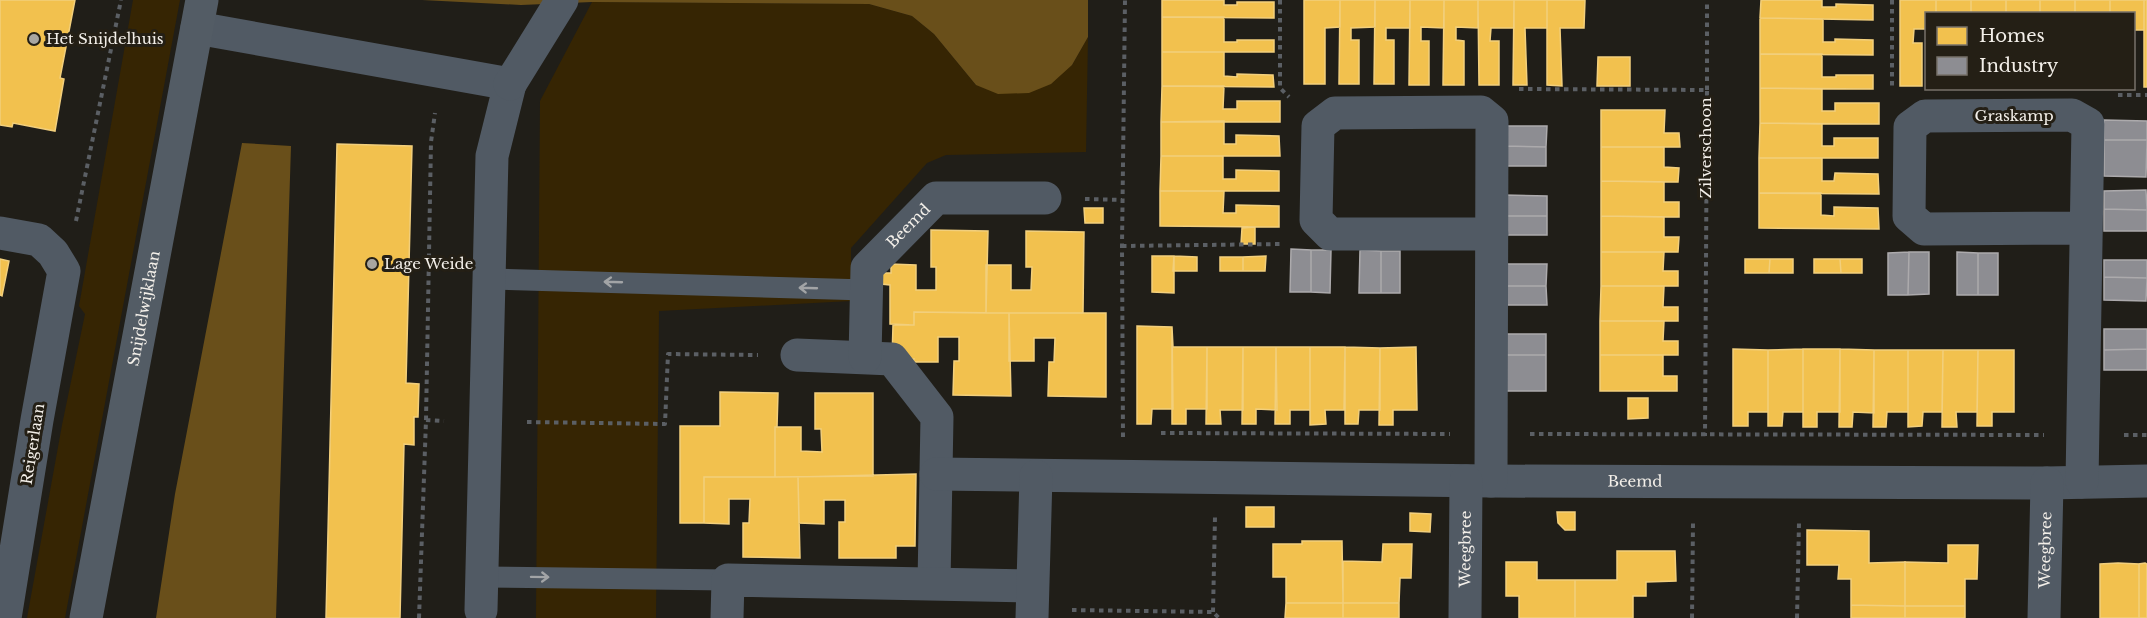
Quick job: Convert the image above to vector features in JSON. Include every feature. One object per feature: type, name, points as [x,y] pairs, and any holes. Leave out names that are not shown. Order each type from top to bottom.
[{"type":"street","points":[[481,610],[492,156],[510,84],[556,9]]},
{"type":"street","points":[[200,14],[442,72],[510,84]]},
{"type":"street","name":"Snijdelwijklaan","points":[[86,618],[200,14]]},
{"type":"street","points":[[1479,481],[1492,434],[1492,234],[1492,122],[1481,112],[1335,113],[1318,126],[1316,220],[1330,234],[1492,234]]},
{"type":"street","name":"Graskamp","points":[[1910,127],[1925,116],[2072,116],[2088,124],[2082,482]]},
{"type":"street","points":[[1910,127],[1909,216],[1924,229],[2086,228]]},
{"type":"street","name":"Beemd","points":[[865,357],[867,268],[936,198],[1045,198]]},
{"type":"street","points":[[0,233],[39,240],[53,253],[64,271]]},
{"type":"street","name":"Reigerlaan","points":[[5,618],[64,271]]},
{"type":"street","points":[[797,355],[892,359],[937,417],[934,583]]},
{"type":"street","name":"Beemd","points":[[936,474],[1479,481],[2047,483],[2147,481]]},
{"type":"street","points":[[727,618],[728,579],[934,583],[1032,604],[1036,476]]},
{"type":"street","name":"Weegbree","points":[[1465,618],[1479,481]]},
{"type":"street","name":"Weegbree","points":[[2044,618],[2047,483]]},
{"type":"lane","points":[[489,279],[866,290]]},
{"type":"lane","points":[[482,577],[728,579]]},
{"type":"path","points":[[64,271],[80,207],[121,0]]},
{"type":"path","points":[[1124,477],[1122,246],[1125,0]]},
{"type":"path","points":[[1280,0],[1280,88],[1318,126]]},
{"type":"path","points":[[1707,0],[1707,90]]},
{"type":"path","points":[[1892,0],[1892,108],[1910,127]]},
{"type":"path","points":[[419,618],[426,420],[431,142],[442,72]]},
{"type":"path","name":"Zilverschoon","points":[[1481,112],[1518,89],[1707,90],[1705,436]]},
{"type":"path","points":[[1122,246],[1306,243],[1330,234]]},
{"type":"path","points":[[426,420],[665,424],[668,354],[797,355]]},
{"type":"path","points":[[1159,433],[1705,436],[2147,435]]},
{"type":"path","points":[[1213,612],[1215,478]]},
{"type":"path","points":[[1692,618],[1694,482]]},
{"type":"path","points":[[1797,618],[1800,482]]},
{"type":"path","points":[[1032,604],[1213,612],[1219,618]]},
{"type":"shaded area","points":[[133,0],[180,0],[65,618],[27,618],[85,314],[79,306]]},
{"type":"shaded area","points":[[422,0],[1088,0],[1088,37],[1072,65],[1051,84],[1029,93],[998,94],[976,85],[934,34],[912,16],[869,4],[592,2],[521,5]]},
{"type":"shaded area","points":[[592,2],[869,4],[912,16],[934,34],[976,85],[1072,65],[1088,37],[1086,152],[946,155],[927,163],[851,248],[851,301],[659,311],[656,618],[536,618],[540,101]]},
{"type":"shaded area","points":[[242,143],[291,146],[276,618],[156,618],[175,494]]},
{"type":"building: Homes","name":"Het Snijdelhuis","points":[[0,0],[75,0],[60,78],[64,79],[55,131],[13,123],[12,127],[0,125]]},
{"type":"building: Homes","points":[[1162,0],[1224,0],[1224,5],[1237,5],[1237,2],[1274,2],[1274,18],[1162,17]]},
{"type":"building: Homes","points":[[1304,0],[1340,0],[1340,27],[1325,28],[1325,84],[1304,84]]},
{"type":"building: Homes","points":[[1340,0],[1375,0],[1375,27],[1351,28],[1351,40],[1359,40],[1359,84],[1339,84]]},
{"type":"building: Homes","points":[[1375,0],[1410,0],[1410,28],[1386,28],[1386,40],[1394,40],[1394,84],[1374,84]]},
{"type":"building: Homes","points":[[1410,0],[1444,0],[1444,28],[1421,27],[1421,41],[1429,41],[1429,85],[1409,85]]},
{"type":"building: Homes","points":[[1444,0],[1478,0],[1478,28],[1456,27],[1456,40],[1464,41],[1464,85],[1443,85]]},
{"type":"building: Homes","points":[[1478,0],[1514,0],[1514,28],[1491,28],[1490,41],[1499,41],[1499,85],[1479,85]]},
{"type":"building: Homes","points":[[1514,0],[1547,0],[1547,28],[1525,28],[1527,85],[1513,85]]},
{"type":"building: Homes","points":[[1547,0],[1585,0],[1584,28],[1560,28],[1562,86],[1547,85]]},
{"type":"building: Homes","points":[[1761,0],[1822,0],[1822,7],[1836,7],[1836,4],[1873,5],[1873,20],[1760,18]]},
{"type":"building: Homes","points":[[1900,0],[1936,0],[1936,12],[1925,12],[1925,29],[1914,29],[1913,43],[1922,43],[1922,86],[1900,86]]},
{"type":"building: Homes","points":[[1936,0],[1971,0],[1971,12],[1936,12]]},
{"type":"building: Homes","points":[[1971,0],[2006,0],[2006,12],[1971,12]]},
{"type":"building: Homes","points":[[2006,0],[2040,0],[2040,12],[2006,12]]},
{"type":"building: Homes","points":[[2040,0],[2075,0],[2075,12],[2040,12]]},
{"type":"building: Homes","points":[[2075,0],[2110,0],[2110,12],[2075,12]]},
{"type":"building: Homes","points":[[2110,0],[2144,0],[2144,30],[2135,30],[2135,12],[2110,12]]},
{"type":"building: Homes","points":[[2144,0],[2147,0],[2147,87],[2144,87]]},
{"type":"building: Homes","points":[[1162,17],[1224,17],[1224,42],[1274,40],[1274,52],[1162,52]]},
{"type":"building: Homes","points":[[1760,18],[1823,19],[1823,42],[1835,42],[1835,39],[1873,40],[1873,55],[1760,54]]},
{"type":"building: Homes","points":[[1162,52],[1224,52],[1224,76],[1273,75],[1274,87],[1162,86]]},
{"type":"building: Homes","points":[[1760,54],[1822,54],[1822,77],[1873,75],[1873,89],[1760,88]]},
{"type":"building: Homes","points":[[1598,57],[1630,57],[1630,86],[1597,86]]},
{"type":"building: Homes","points":[[1162,86],[1224,86],[1223,109],[1237,109],[1237,101],[1280,101],[1280,122],[1161,122]]},
{"type":"building: Homes","points":[[1760,88],[1822,89],[1822,111],[1835,111],[1835,103],[1879,103],[1879,124],[1760,123]]},
{"type":"building: Homes","points":[[1601,110],[1665,110],[1664,133],[1679,133],[1680,147],[1601,147]]},
{"type":"building: Homes","points":[[1224,121],[1224,144],[1236,144],[1236,135],[1279,136],[1280,156],[1161,156],[1161,122]]},
{"type":"building: Homes","points":[[1760,123],[1822,124],[1822,146],[1834,146],[1834,138],[1878,138],[1878,158],[1759,158]]},
{"type":"building: Homes","name":"Lage Weide","points":[[337,144],[412,146],[406,383],[419,384],[418,417],[414,417],[414,445],[404,444],[400,618],[326,618]]},
{"type":"building: Homes","points":[[1601,147],[1664,147],[1664,167],[1679,168],[1678,182],[1601,181]]},
{"type":"building: Homes","points":[[1161,156],[1223,156],[1223,179],[1236,179],[1236,170],[1279,171],[1279,191],[1160,191]]},
{"type":"building: Homes","points":[[1759,158],[1822,158],[1822,181],[1834,181],[1835,173],[1878,174],[1879,194],[1759,193]]},
{"type":"building: Homes","points":[[1601,181],[1664,182],[1664,202],[1679,202],[1679,217],[1601,216]]},
{"type":"building: Homes","points":[[1160,191],[1224,191],[1223,213],[1236,213],[1236,205],[1279,206],[1279,227],[1160,226]]},
{"type":"building: Homes","points":[[1759,193],[1821,193],[1821,215],[1834,216],[1834,207],[1878,208],[1879,229],[1759,228]]},
{"type":"building: Homes","points":[[1084,208],[1103,208],[1103,223],[1085,223]]},
{"type":"building: Homes","points":[[1601,216],[1664,217],[1664,237],[1679,237],[1678,252],[1601,252]]},
{"type":"building: Homes","points":[[1255,227],[1255,244],[1241,244],[1242,228]]},
{"type":"building: Homes","points":[[931,230],[988,231],[986,313],[914,312],[914,325],[890,324],[890,285],[881,284],[881,273],[891,273],[891,264],[916,265],[916,290],[936,290],[936,267],[931,267]]},
{"type":"building: Homes","points":[[1026,231],[1084,232],[1083,313],[986,313],[986,265],[1011,265],[1011,290],[1031,290],[1032,267],[1026,267]]},
{"type":"building: Homes","points":[[1601,252],[1664,252],[1663,271],[1678,271],[1678,286],[1601,286]]},
{"type":"building: Homes","points":[[1152,256],[1174,256],[1174,293],[1152,292]]},
{"type":"building: Homes","points":[[1174,256],[1197,257],[1197,271],[1173,271]]},
{"type":"building: Homes","points":[[1266,256],[1265,271],[1243,271],[1243,257]]},
{"type":"building: Homes","points":[[1220,257],[1243,257],[1243,271],[1220,271]]},
{"type":"building: Homes","points":[[0,259],[9,261],[2,296],[0,295]]},
{"type":"building: Homes","points":[[1745,259],[1770,259],[1769,273],[1745,273]]},
{"type":"building: Homes","points":[[1770,259],[1793,259],[1793,273],[1769,273]]},
{"type":"building: Homes","points":[[1814,259],[1840,259],[1841,273],[1814,273]]},
{"type":"building: Homes","points":[[1840,259],[1862,259],[1862,273],[1841,273]]},
{"type":"building: Homes","points":[[1601,286],[1664,286],[1663,307],[1678,307],[1678,321],[1600,321]]},
{"type":"building: Homes","points":[[914,312],[1009,313],[1011,396],[953,395],[954,361],[959,361],[959,337],[938,337],[938,362],[892,359],[893,325],[914,325]]},
{"type":"building: Homes","points":[[1009,313],[1106,313],[1106,397],[1048,396],[1049,362],[1054,362],[1055,338],[1034,338],[1034,361],[1009,361]]},
{"type":"building: Homes","points":[[1600,321],[1664,321],[1663,341],[1678,341],[1678,355],[1600,355]]},
{"type":"building: Homes","points":[[1137,326],[1172,327],[1173,409],[1152,409],[1151,424],[1137,424]]},
{"type":"building: Homes","points":[[1172,327],[1173,347],[1207,347],[1207,409],[1186,409],[1186,424],[1172,424]]},
{"type":"building: Homes","points":[[1207,347],[1243,347],[1243,410],[1220,410],[1221,424],[1206,424]]},
{"type":"building: Homes","points":[[1243,347],[1276,347],[1277,410],[1256,409],[1256,424],[1242,424]]},
{"type":"building: Homes","points":[[1276,347],[1310,347],[1310,410],[1290,410],[1290,424],[1275,424]]},
{"type":"building: Homes","points":[[1310,347],[1345,347],[1344,410],[1325,410],[1326,424],[1310,425]]},
{"type":"building: Homes","points":[[1345,347],[1380,348],[1380,410],[1359,410],[1358,424],[1345,424]]},
{"type":"building: Homes","points":[[1416,347],[1417,410],[1393,410],[1393,425],[1379,425],[1380,348]]},
{"type":"building: Homes","points":[[1733,349],[1768,350],[1768,412],[1748,412],[1748,426],[1733,426]]},
{"type":"building: Homes","points":[[1803,349],[1803,412],[1783,412],[1782,426],[1768,426],[1768,350]]},
{"type":"building: Homes","points":[[1803,349],[1840,349],[1840,412],[1817,412],[1817,427],[1803,427]]},
{"type":"building: Homes","points":[[1840,349],[1874,350],[1874,413],[1853,412],[1852,427],[1839,427]]},
{"type":"building: Homes","points":[[1874,350],[1908,350],[1908,412],[1887,412],[1886,427],[1873,427]]},
{"type":"building: Homes","points":[[1908,350],[1943,350],[1942,412],[1923,412],[1922,426],[1908,427]]},
{"type":"building: Homes","points":[[1943,350],[1978,350],[1977,412],[1956,412],[1957,427],[1942,427]]},
{"type":"building: Homes","points":[[1978,350],[2014,350],[2014,412],[1992,412],[1992,426],[1977,426]]},
{"type":"building: Homes","points":[[1600,355],[1663,355],[1663,376],[1677,376],[1677,391],[1600,391]]},
{"type":"building: Homes","points":[[720,392],[778,393],[775,477],[704,477],[704,523],[680,523],[680,426],[720,426]]},
{"type":"building: Homes","points":[[815,393],[873,393],[873,476],[775,477],[775,427],[801,427],[801,451],[822,452],[821,429],[815,429]]},
{"type":"building: Homes","points":[[1628,398],[1648,398],[1648,418],[1628,419]]},
{"type":"building: Homes","points":[[916,474],[915,546],[896,546],[896,558],[839,558],[839,522],[845,522],[845,500],[824,500],[824,524],[799,523],[798,477]]},
{"type":"building: Homes","points":[[704,477],[798,477],[800,558],[743,557],[743,523],[749,523],[750,499],[729,499],[729,524],[704,523]]},
{"type":"building: Homes","points":[[1246,507],[1274,507],[1274,527],[1246,527]]},
{"type":"building: Homes","points":[[1557,512],[1575,512],[1575,530],[1565,530],[1558,523]]},
{"type":"building: Homes","points":[[1410,513],[1431,514],[1430,532],[1410,531]]},
{"type":"building: Homes","points":[[1807,530],[1869,531],[1869,563],[1905,562],[1905,606],[1851,605],[1851,579],[1838,579],[1839,565],[1807,565]]},
{"type":"building: Homes","points":[[1302,541],[1342,541],[1343,603],[1286,603],[1286,577],[1273,577],[1273,544],[1302,544]]},
{"type":"building: Homes","points":[[1383,544],[1412,544],[1411,578],[1400,578],[1399,603],[1343,603],[1343,561],[1382,562]]},
{"type":"building: Homes","points":[[1948,545],[1978,545],[1977,579],[1965,579],[1965,606],[1905,606],[1905,562],[1948,563]]},
{"type":"building: Homes","points":[[1617,551],[1675,551],[1676,581],[1646,582],[1646,596],[1633,596],[1633,618],[1575,618],[1575,580],[1617,580]]},
{"type":"building: Homes","points":[[1506,562],[1537,562],[1537,580],[1575,580],[1575,618],[1519,618],[1519,596],[1506,596]]},
{"type":"building: Homes","points":[[2100,564],[2139,564],[2139,618],[2100,618]]},
{"type":"building: Homes","points":[[2139,564],[2147,564],[2147,618],[2139,618]]},
{"type":"building: Homes","points":[[1286,603],[1343,603],[1343,618],[1285,618]]},
{"type":"building: Homes","points":[[1343,603],[1399,603],[1399,618],[1343,618]]},
{"type":"building: Homes","points":[[1851,605],[1905,606],[1905,618],[1851,618]]},
{"type":"building: Homes","points":[[1905,606],[1965,606],[1965,618],[1905,618]]},
{"type":"building: Industry","points":[[2104,120],[2147,121],[2147,140],[2104,140]]},
{"type":"building: Industry","points":[[1505,126],[1547,126],[1546,147],[1505,146]]},
{"type":"building: Industry","points":[[2104,140],[2147,140],[2146,177],[2104,176]]},
{"type":"building: Industry","points":[[1505,146],[1546,147],[1546,166],[1504,166]]},
{"type":"building: Industry","points":[[2146,190],[2147,210],[2104,209],[2104,191]]},
{"type":"building: Industry","points":[[1504,195],[1547,196],[1547,216],[1504,216]]},
{"type":"building: Industry","points":[[2104,209],[2147,210],[2147,231],[2104,231]]},
{"type":"building: Industry","points":[[1504,216],[1547,216],[1547,235],[1504,235]]},
{"type":"building: Industry","points":[[1291,249],[1311,250],[1311,292],[1290,292]]},
{"type":"building: Industry","points":[[1311,250],[1331,250],[1330,293],[1311,292]]},
{"type":"building: Industry","points":[[1360,250],[1381,251],[1381,293],[1359,293]]},
{"type":"building: Industry","points":[[1381,251],[1400,251],[1400,293],[1381,293]]},
{"type":"building: Industry","points":[[1909,252],[1929,252],[1929,294],[1908,295]]},
{"type":"building: Industry","points":[[1909,252],[1908,295],[1888,295],[1888,253]]},
{"type":"building: Industry","points":[[1957,252],[1978,253],[1978,295],[1957,295]]},
{"type":"building: Industry","points":[[1978,253],[1998,253],[1998,295],[1978,295]]},
{"type":"building: Industry","points":[[2104,260],[2147,260],[2147,278],[2104,277]]},
{"type":"building: Industry","points":[[1504,264],[1547,264],[1546,286],[1504,286]]},
{"type":"building: Industry","points":[[2104,277],[2147,278],[2146,301],[2104,300]]},
{"type":"building: Industry","points":[[1504,286],[1546,286],[1547,305],[1504,305]]},
{"type":"building: Industry","points":[[2104,329],[2147,329],[2147,349],[2104,350]]},
{"type":"building: Industry","points":[[1504,334],[1546,334],[1546,355],[1504,355]]},
{"type":"building: Industry","points":[[2147,349],[2147,370],[2104,370],[2104,350]]},
{"type":"building: Industry","points":[[1504,355],[1546,355],[1546,391],[1504,391]]},
{"type":"place","name":"Het Snijdelhuis","points":[[34,39]]},
{"type":"place","name":"Lage Weide","points":[[372,264]]}]
